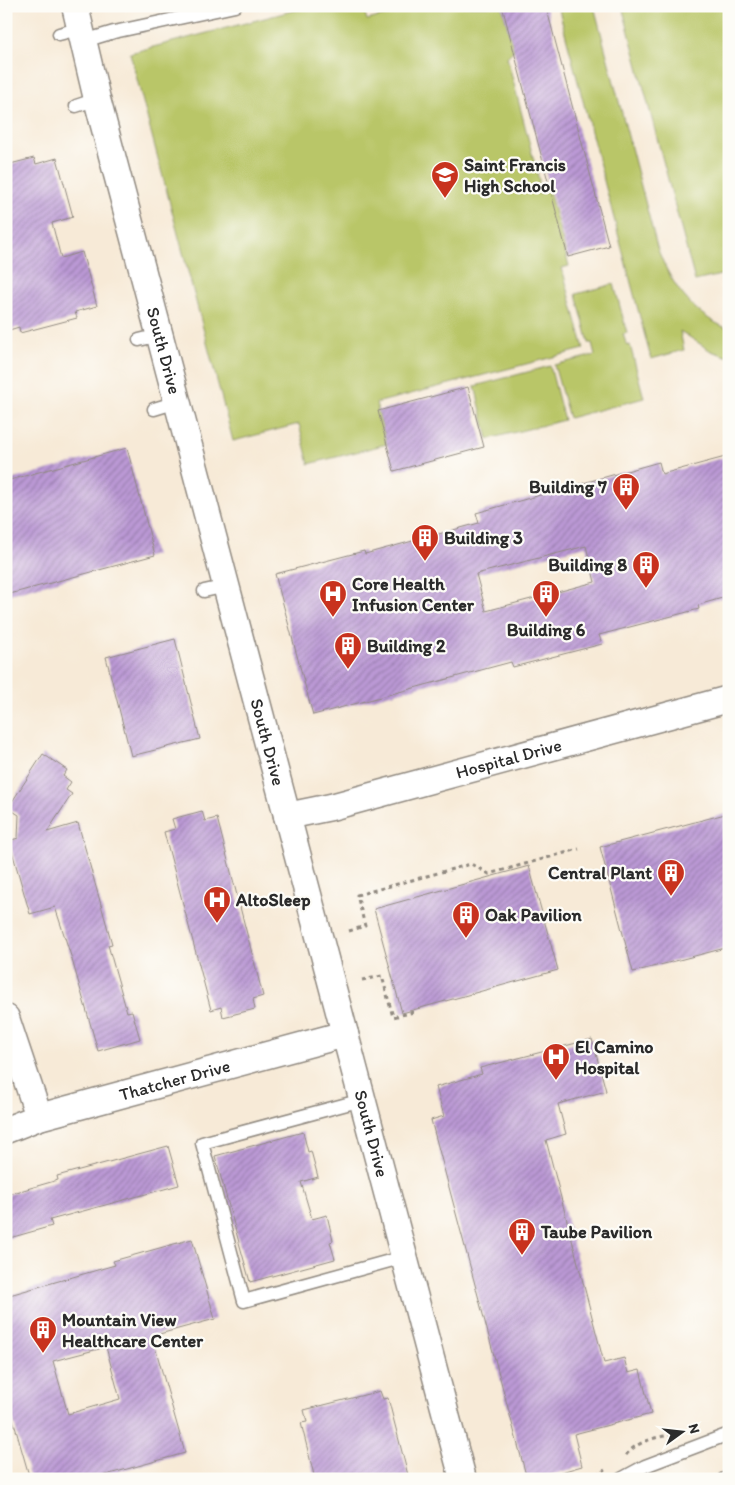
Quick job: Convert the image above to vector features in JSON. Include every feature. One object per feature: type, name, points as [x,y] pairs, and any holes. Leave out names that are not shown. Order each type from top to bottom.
[{"type":"street","name":"South Drive","points":[[75,27],[87,103],[166,406],[215,588],[287,816],[463,1479]]},
{"type":"street","name":"Hospital Drive","points":[[287,816],[331,806],[729,698]]},
{"type":"street","points":[[6,1018],[39,1117]]},
{"type":"street","name":"Thatcher Drive","points":[[6,1130],[39,1117],[344,1034]]},
{"type":"lane","points":[[75,27],[114,32],[235,6]]},
{"type":"lane","points":[[362,1100],[202,1143],[244,1301],[404,1257]]},
{"type":"lane","points":[[625,1478],[645,1466],[729,1434]]},
{"type":"lane","points":[[724,1479],[729,1477]]},
{"type":"path","points":[[349,931],[365,926],[357,894],[471,864],[489,874],[579,849]]},
{"type":"path","points":[[362,980],[382,976],[394,1017],[414,1012]]},
{"type":"green space","points":[[311,6],[363,6],[367,20],[414,8],[414,6],[502,6],[514,50],[507,57],[539,180],[537,194],[549,191],[569,266],[562,268],[584,349],[376,403],[387,444],[309,464],[299,424],[233,441],[130,53]]},
{"type":"green space","points":[[558,6],[594,6],[662,260],[676,285],[693,306],[716,323],[729,329],[729,357],[711,351],[680,331],[684,350],[651,359]]},
{"type":"green space","points":[[622,6],[729,6],[729,273],[695,281]]},
{"type":"green space","points":[[614,284],[627,333],[623,334],[627,346],[630,345],[644,398],[569,418],[554,365],[595,355],[592,343],[589,343],[576,294]]},
{"type":"green space","points":[[550,366],[564,420],[488,439],[475,386]]},
{"type":"building","points":[[502,6],[546,6],[609,246],[568,257]]},
{"type":"building","points":[[34,158],[36,164],[57,158],[73,217],[52,223],[61,258],[82,252],[97,306],[75,312],[77,318],[20,333],[19,327],[6,331],[6,165]]},
{"type":"building","points":[[468,387],[484,447],[394,471],[378,411]]},
{"type":"building","points":[[127,448],[155,555],[6,595],[6,481]]},
{"type":"building","points":[[729,456],[729,596],[698,605],[699,609],[599,635],[602,644],[513,667],[511,662],[313,715],[275,574],[364,551],[365,554],[479,523],[476,513],[659,462],[662,474]],"holes":[[[586,546],[595,582],[486,611],[476,574]]]},
{"type":"building","points":[[175,639],[200,739],[131,756],[106,657]]},
{"type":"building","points":[[43,754],[67,770],[63,776],[71,782],[66,790],[72,794],[47,832],[78,823],[112,944],[108,945],[127,1012],[132,1011],[140,1039],[98,1051],[55,907],[30,914],[9,841],[18,838],[19,815],[8,808]]},
{"type":"building","points":[[202,811],[205,821],[217,818],[263,996],[253,999],[255,1009],[223,1017],[221,1007],[211,1010],[164,832],[175,829],[172,819]]},
{"type":"building","name":"Central Plant","points":[[729,813],[729,947],[633,972],[600,847]]},
{"type":"building","name":"Oak Pavilion","points":[[529,866],[558,970],[402,1013],[374,909]]},
{"type":"building","name":"Taube Pavilion","points":[[592,1039],[606,1091],[558,1104],[566,1134],[546,1140],[604,1363],[624,1358],[628,1373],[640,1370],[651,1414],[574,1434],[582,1466],[537,1479],[527,1479],[431,1120],[444,1116],[436,1087],[482,1074],[480,1068]]},
{"type":"building","points":[[303,1132],[308,1152],[311,1151],[318,1177],[301,1182],[312,1219],[327,1215],[333,1241],[330,1242],[335,1259],[250,1282],[215,1156]]},
{"type":"building","points":[[168,1146],[179,1185],[50,1220],[52,1226],[6,1239],[6,1195],[58,1180],[57,1176]]},
{"type":"building","name":"Mountain View Healthcare Center","points":[[192,1239],[215,1319],[152,1336],[185,1453],[91,1479],[30,1479],[6,1395],[6,1296],[115,1265],[113,1261]],"holes":[[[106,1347],[120,1399],[68,1414],[53,1361]]]},
{"type":"building","points":[[380,1391],[383,1399],[388,1398],[409,1479],[343,1479],[342,1475],[327,1479],[315,1479],[301,1423],[307,1422],[304,1410]]},
{"type":"place","name":"Saint Francis High School","points":[[445,199]]},
{"type":"place","name":"Building 7","points":[[626,511]]},
{"type":"place","name":"Building 3","points":[[425,562]]},
{"type":"place","name":"Building 8","points":[[646,589]]},
{"type":"place","name":"Core Health Infusion Center","points":[[333,618]]},
{"type":"place","name":"Building 6","points":[[546,618]]},
{"type":"place","name":"Building 2","points":[[348,670]]},
{"type":"place","name":"Central Plant","points":[[671,897]]},
{"type":"place","name":"AltoSleep","points":[[217,924]]},
{"type":"place","name":"Oak Pavilion","points":[[466,939]]},
{"type":"place","name":"El Camino Hospital","points":[[556,1081]]},
{"type":"place","name":"Taube Pavilion","points":[[522,1256]]},
{"type":"place","name":"Mountain View Healthcare Center","points":[[43,1354]]}]
